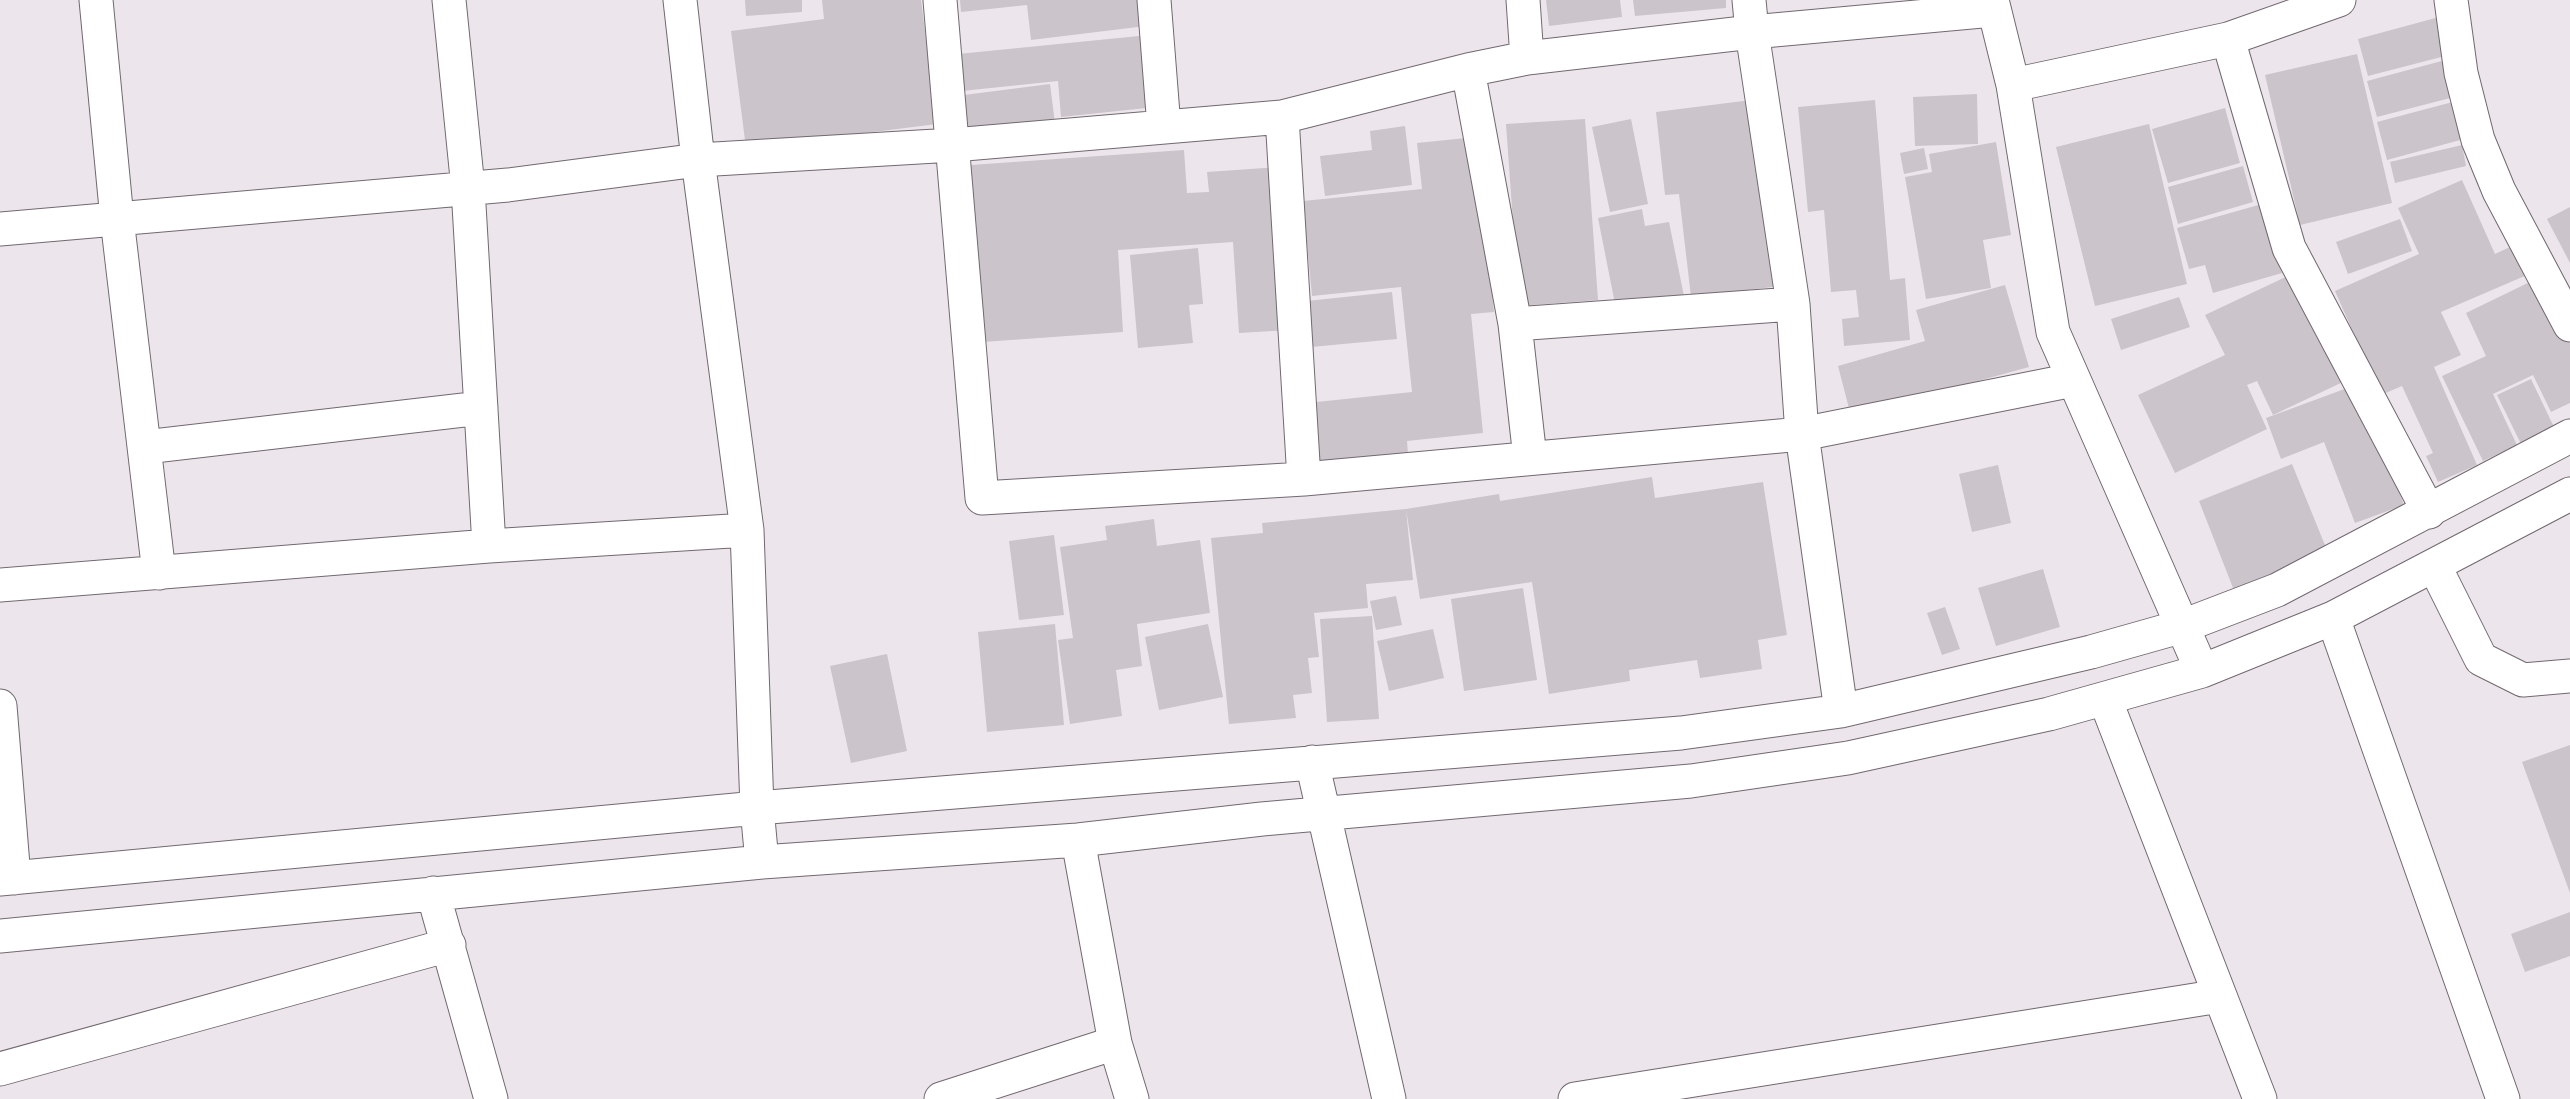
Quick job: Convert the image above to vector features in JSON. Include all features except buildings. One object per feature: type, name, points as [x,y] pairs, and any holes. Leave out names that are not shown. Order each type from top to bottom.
[{"type":"street","points":[[96,0],[117,219],[159,573]]},
{"type":"street","points":[[449,0],[468,188],[489,546]]},
{"type":"street","points":[[680,0],[698,160],[747,530],[757,808],[762,862]]},
{"type":"street","points":[[940,0],[982,498],[1304,479],[1802,434],[2073,380]]},
{"type":"street","points":[[1154,0],[1164,127]]},
{"type":"street","points":[[1522,0],[1527,58]]},
{"type":"street","points":[[2013,85],[2228,39],[2339,0]]},
{"type":"street","points":[[2451,0],[2461,74],[2478,140],[2499,191],[2570,325]]},
{"type":"street","points":[[0,229],[468,188],[698,160],[953,145],[1282,117],[1468,70],[1750,16],[1993,5],[2013,85],[2053,332],[2202,671]]},
{"type":"street","points":[[1750,16],[1793,304],[1802,434],[1841,711]]},
{"type":"street","points":[[2228,39],[2289,248],[2428,512]]},
{"type":"street","points":[[1468,70],[1515,324],[1530,458]]},
{"type":"street","points":[[1282,117],[1304,479]]},
{"type":"street","points":[[1515,324],[1793,304]]},
{"type":"street","points":[[145,447],[481,408]]},
{"type":"street","points":[[0,706],[7,879],[757,808],[1681,733],[1841,711],[2091,652],[2183,626],[2277,590],[2570,436]]},
{"type":"street","points":[[0,936],[762,862],[1078,840],[1324,813],[1690,781],[1848,758],[2105,699],[2202,671],[2333,618],[2435,567],[2570,494]]},
{"type":"street","points":[[0,585],[489,546],[747,530]]},
{"type":"street","points":[[2435,567],[2481,659],[2523,681],[2570,676]]},
{"type":"street","points":[[2333,618],[2503,1099]]},
{"type":"street","points":[[2105,699],[2260,1099]]},
{"type":"street","points":[[1312,762],[1389,1099]]},
{"type":"street","points":[[1078,840],[1115,1044],[1132,1099]]},
{"type":"street","points":[[433,893],[491,1099]]},
{"type":"street","points":[[0,1069],[449,945]]},
{"type":"street","points":[[1575,1099],[1640,1094],[2220,996]]},
{"type":"street","points":[[941,1099],[1115,1044]]}]
